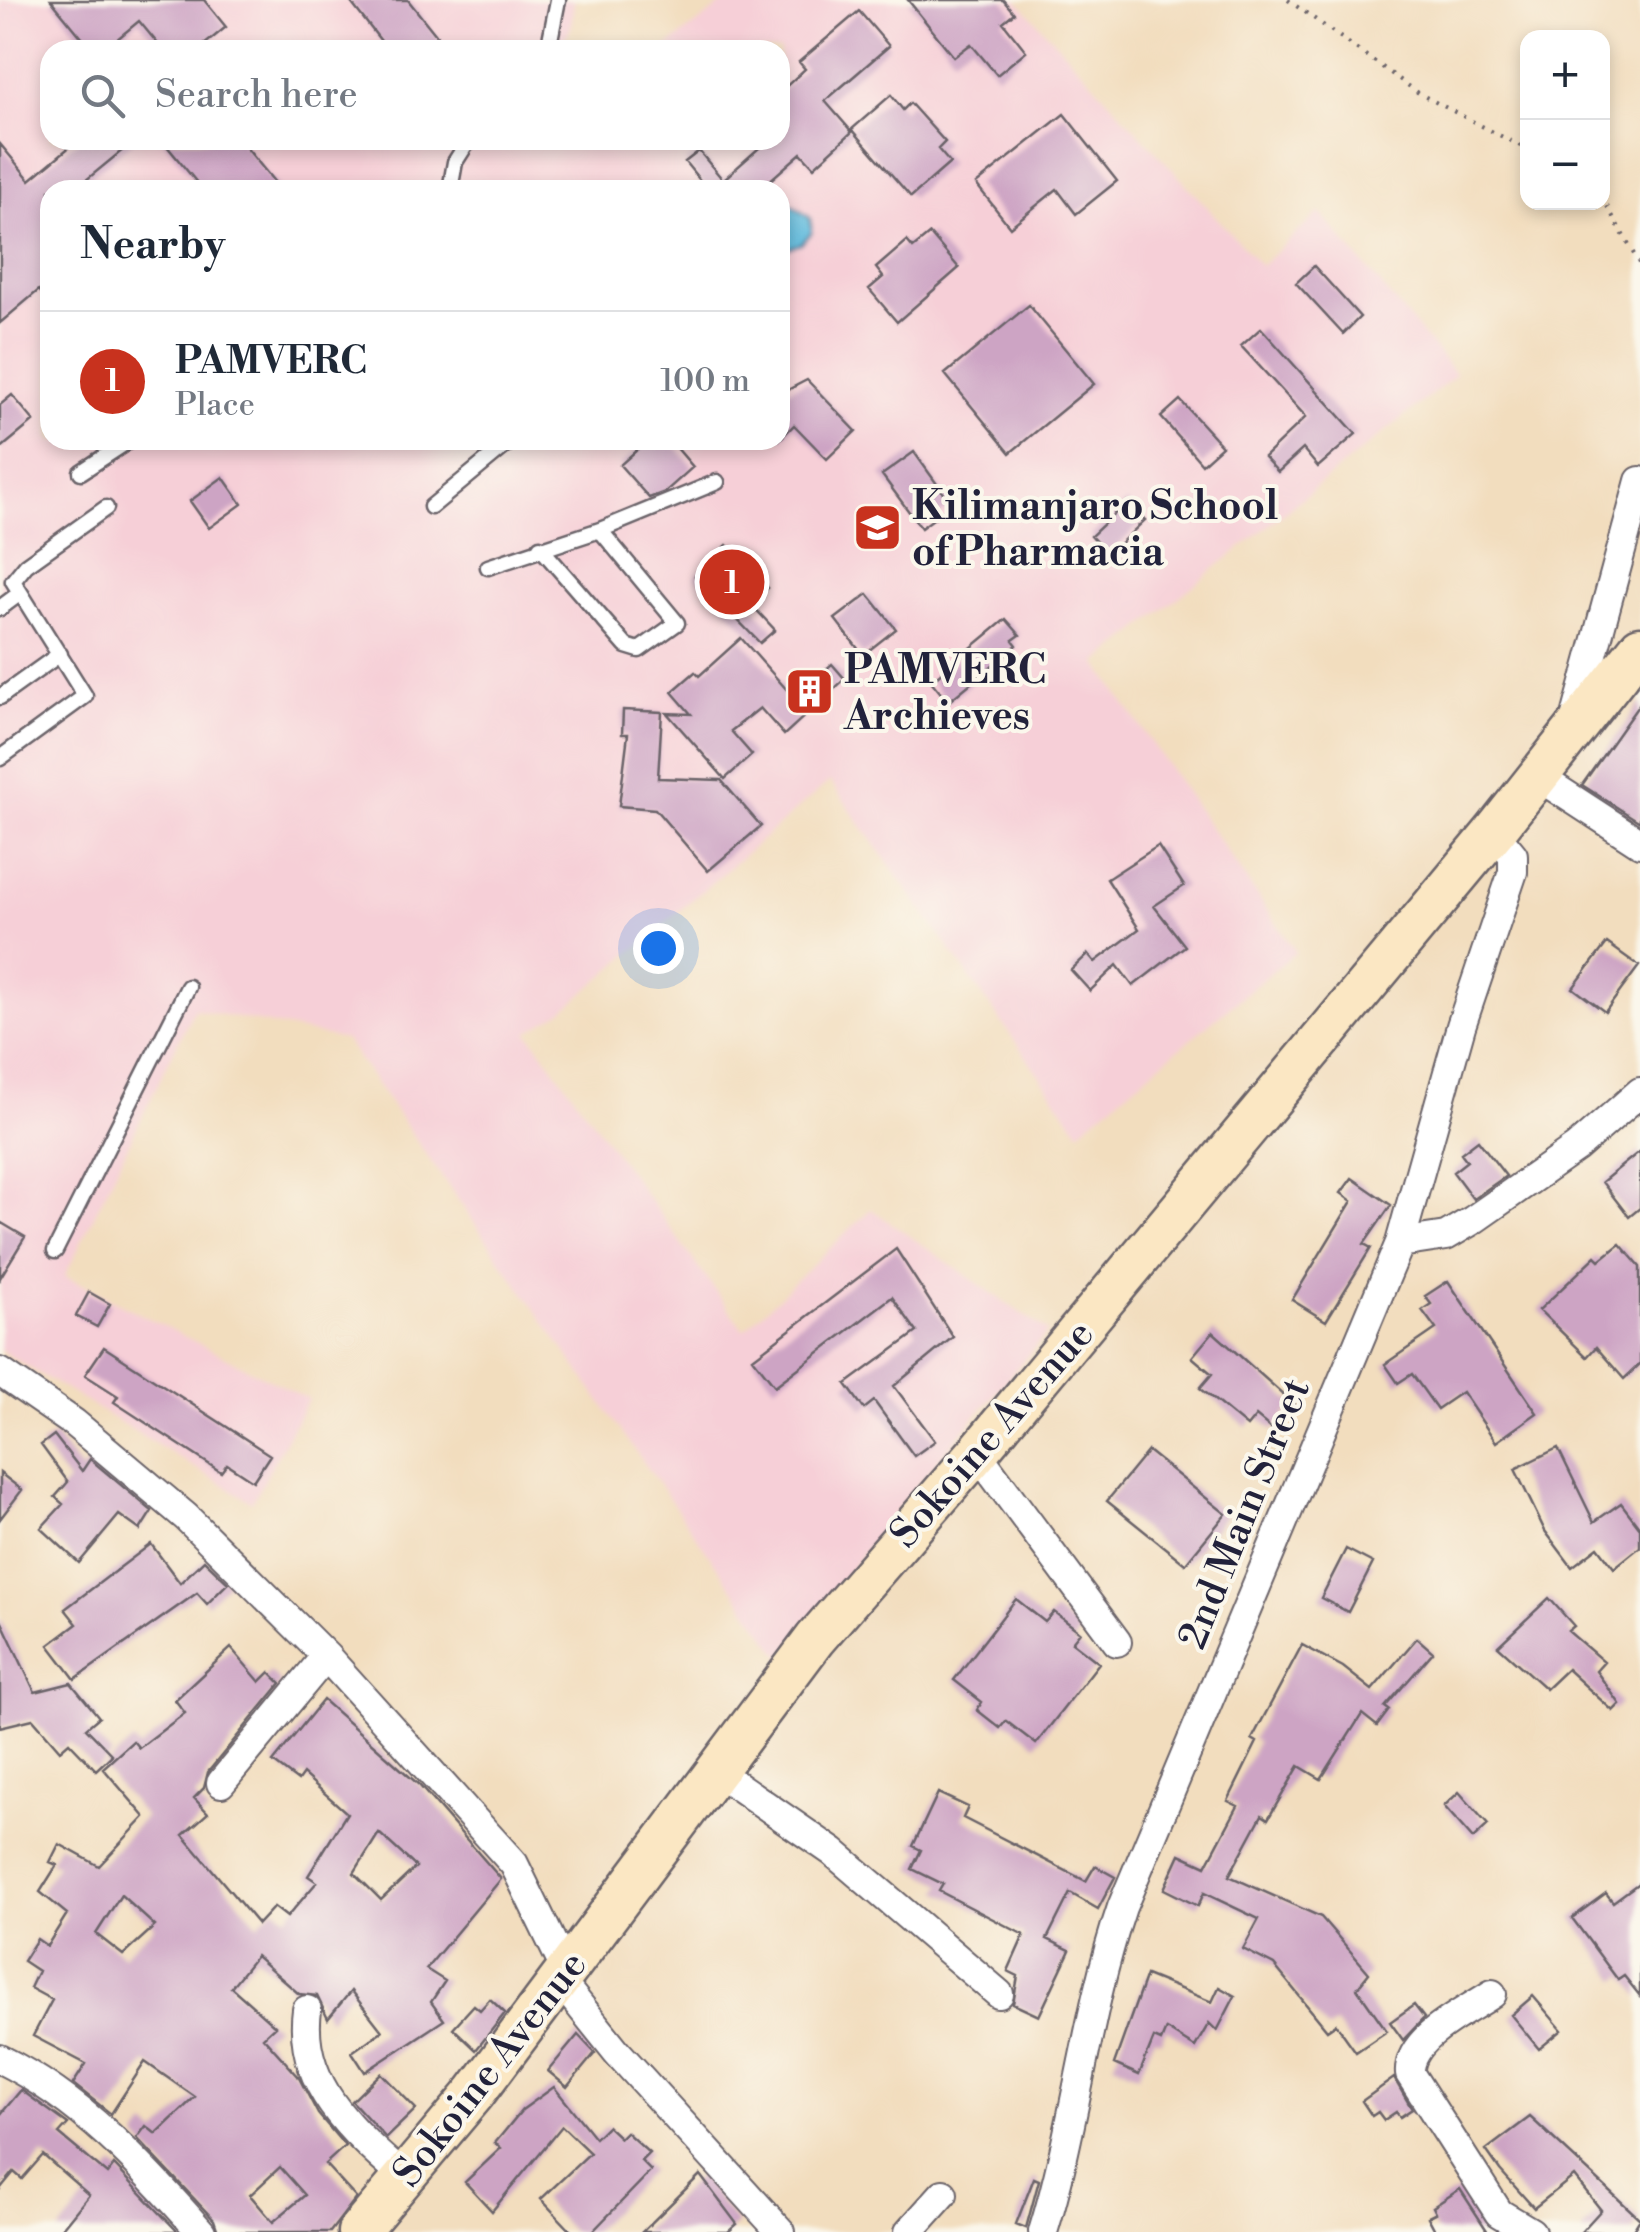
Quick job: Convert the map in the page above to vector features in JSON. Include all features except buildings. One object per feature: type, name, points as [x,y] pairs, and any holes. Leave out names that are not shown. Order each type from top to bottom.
[{"type":"street","points":[[1573,726],[1640,480]]},
{"type":"street","name":"Sokoine Avenue","points":[[358,2232],[563,1976],[815,1639],[977,1452],[1494,832],[1573,726],[1640,647]]},
{"type":"street","points":[[1537,776],[1640,843]]},
{"type":"street","name":"2nd Main Street","points":[[1042,2232],[1078,2099],[1102,1971],[1122,1907],[1400,1243],[1461,1026],[1513,872],[1513,854],[1494,832]]},
{"type":"street","points":[[1400,1243],[1446,1236],[1473,1220],[1576,1148],[1640,1092]]},
{"type":"street","points":[[0,1372],[74,1423],[186,1516],[326,1656],[514,1864],[563,1976],[617,2052],[780,2232]]},
{"type":"street","points":[[977,1452],[1116,1642]]},
{"type":"street","points":[[221,1783],[326,1656]]},
{"type":"street","points":[[716,1771],[833,1852],[1000,1994]]},
{"type":"street","points":[[1492,1994],[1418,2046],[1409,2063],[1410,2074],[1499,2213],[1531,2232]]},
{"type":"street","points":[[307,2010],[303,2040],[311,2068],[355,2132],[404,2177]]},
{"type":"street","points":[[0,2059],[81,2112],[141,2164],[201,2232]]},
{"type":"street","points":[[910,2232],[943,2194]]},
{"type":"lane","points":[[550,40],[558,0]]},
{"type":"lane","points":[[451,180],[454,162],[462,150]]},
{"type":"lane","points":[[81,472],[115,450]]},
{"type":"lane","points":[[431,508],[500,450]]},
{"type":"lane","points":[[488,567],[600,530],[718,482]]},
{"type":"lane","points":[[0,758],[82,702],[84,689],[13,580],[26,565],[106,508]]},
{"type":"lane","points":[[540,547],[626,646],[639,650],[677,623],[600,530]]},
{"type":"lane","points":[[0,608],[19,594]]},
{"type":"lane","points":[[0,697],[60,654]]},
{"type":"lane","points":[[55,1250],[188,987]]},
{"type":"path","points":[[1288,0],[1420,94],[1520,146]]},
{"type":"path","points":[[1609,210],[1640,265]]},
{"type":"shaded area","points":[[0,0],[574,0],[571,28],[564,40],[40,40],[40,150],[790,150],[790,40],[676,40],[728,0],[1017,0],[1261,266],[1320,212],[1456,375],[1097,663],[1296,952],[1079,1131],[830,781],[563,1011],[528,1032],[744,1330],[871,1209],[1048,1332],[906,1498],[782,1658],[345,1040],[194,1009],[65,1276],[308,1399],[252,1502],[0,1350]]},
{"type":"water","points":[[790,204],[810,218],[812,232],[801,244],[790,247]]},
{"type":"place","name":"Kilimanjaro School of Pharmacia","points":[[877,528]]},
{"type":"place","name":"PAMVERC","points":[[732,582]]},
{"type":"place","name":"PAMVERC Archieves","points":[[809,692]]}]
